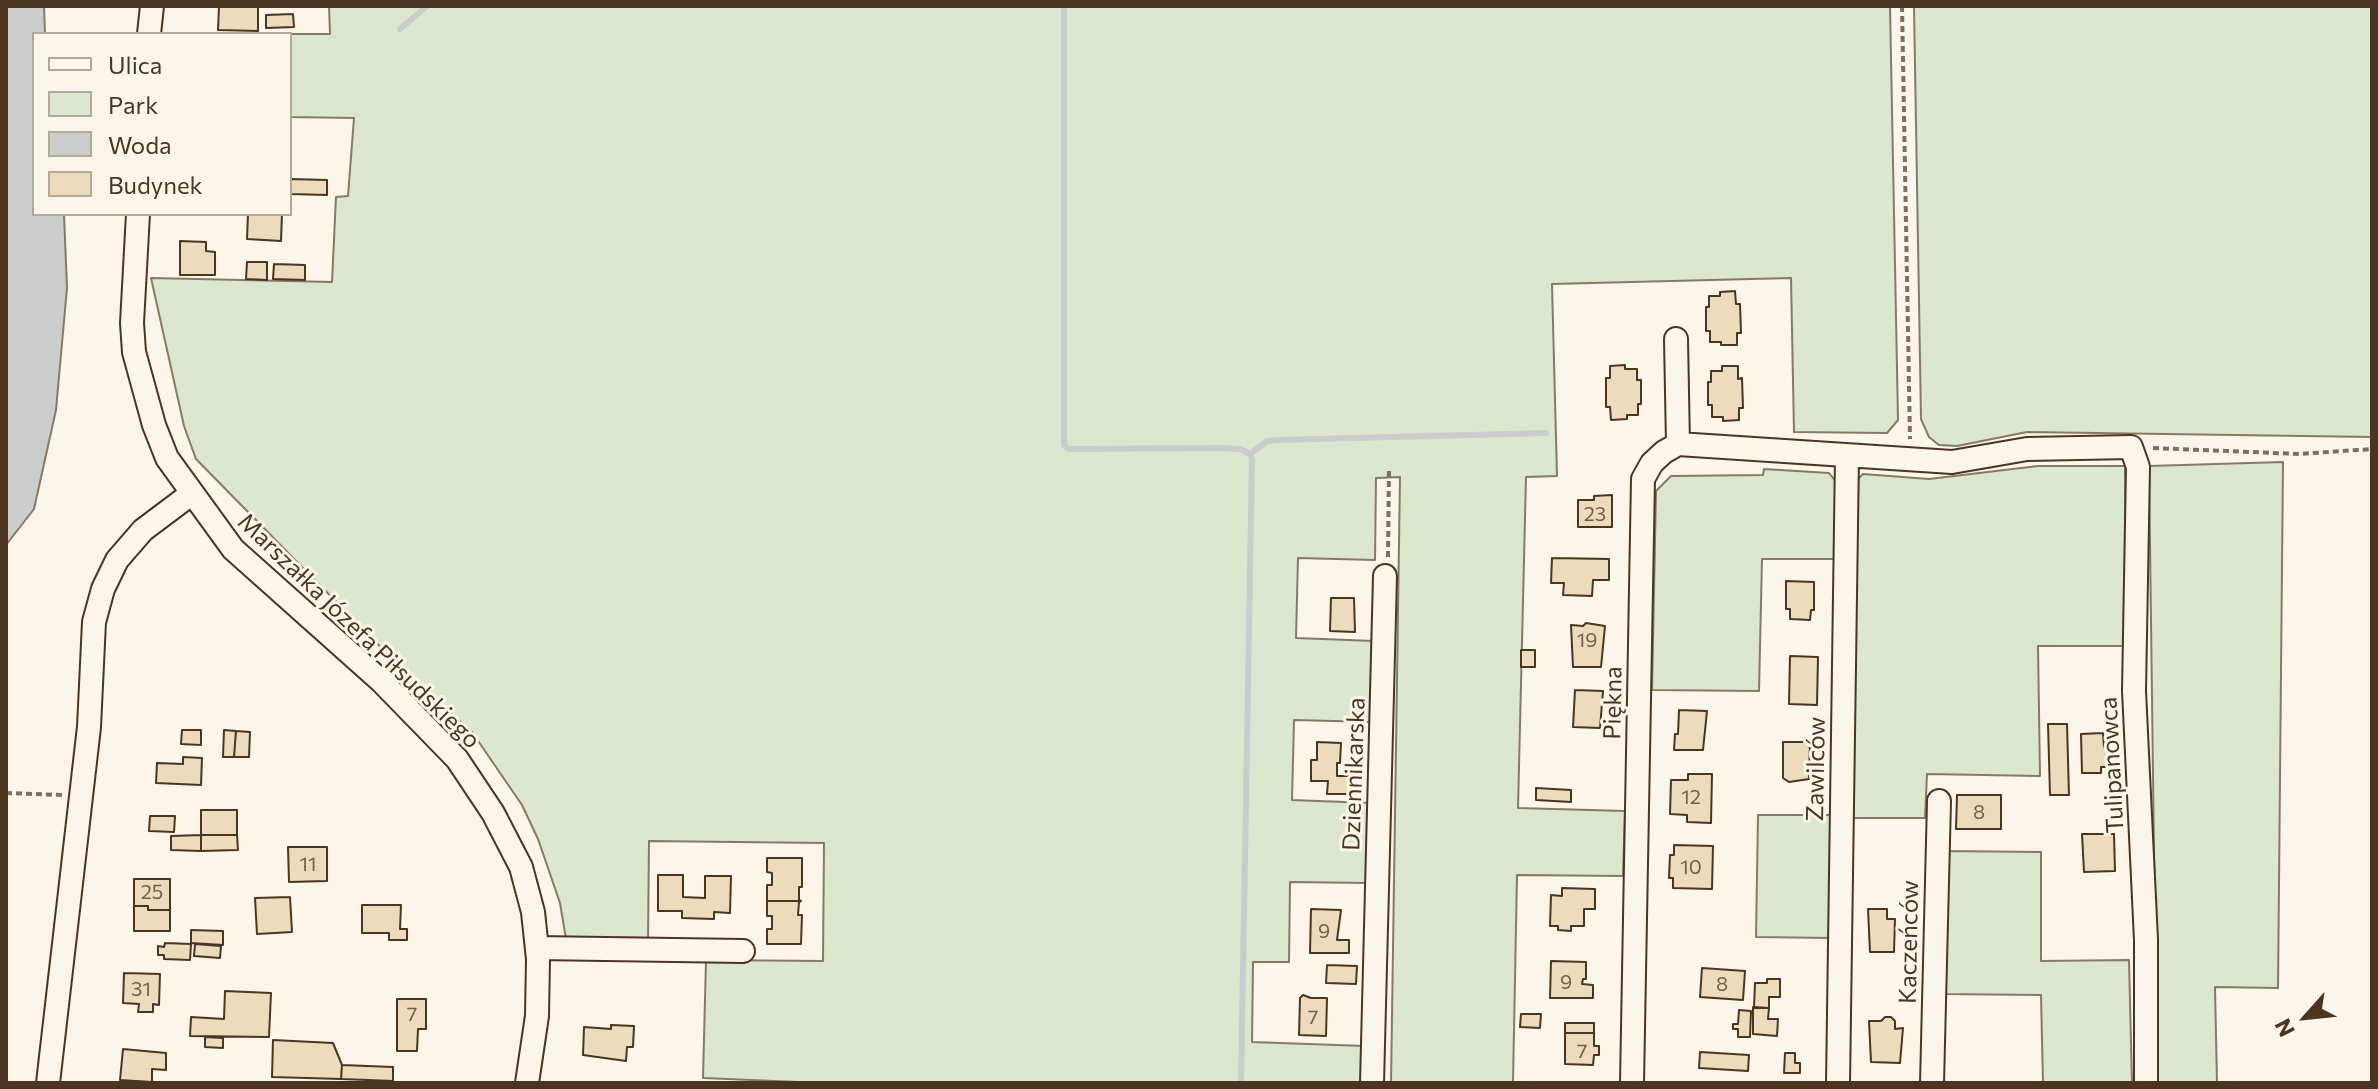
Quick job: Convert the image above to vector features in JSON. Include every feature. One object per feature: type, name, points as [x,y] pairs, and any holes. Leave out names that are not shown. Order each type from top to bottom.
[{"type":"street","points":[[149,32],[152,6]]},
{"type":"street","name":"Marszałka Józefa Piłsudskiego","points":[[138,216],[132,323],[134,352],[154,425],[167,458],[233,549],[381,681],[457,759],[493,813],[521,867],[533,912],[537,948],[537,1016],[527,1083]]},
{"type":"street","points":[[1676,339],[1678,444],[1952,462],[2027,449],[2131,447]]},
{"type":"street","name":"Piękna","points":[[1632,1083],[1643,479],[1652,463],[1678,444]]},
{"type":"street","name":"Tulipanowca","points":[[2131,447],[2138,467],[2134,691],[2146,940],[2146,1083]]},
{"type":"street","name":"Zawilców","points":[[1838,1083],[1847,456]]},
{"type":"street","points":[[48,1083],[89,727],[94,622],[103,589],[117,560],[143,530],[191,494]]},
{"type":"street","name":"Dziennikarska","points":[[1372,1083],[1385,576]]},
{"type":"street","name":"Kaczeńców","points":[[1932,1083],[1939,801]]},
{"type":"street","points":[[537,948],[743,951]]},
{"type":"path","points":[[1902,6],[1910,458]]},
{"type":"path","points":[[2131,447],[2299,454],[2372,449]]},
{"type":"path","points":[[1385,576],[1389,553],[1389,468]]},
{"type":"path","points":[[6,793],[81,796]]},
{"type":"green space","points":[[329,6],[1890,6],[1898,420],[1887,433],[1794,432],[1791,278],[1552,284],[1557,476],[1526,477],[1518,808],[1625,811],[1623,876],[1517,875],[1513,1083],[1391,1083],[1400,477],[1376,478],[1375,560],[1298,558],[1296,638],[1374,641],[1373,722],[1294,720],[1292,800],[1371,803],[1369,883],[1290,882],[1289,962],[1253,962],[1252,1042],[1365,1046],[1365,1083],[823,1083],[703,1078],[706,960],[823,961],[824,843],[649,841],[648,943],[566,939],[560,903],[538,839],[522,805],[472,732],[410,677],[196,459],[184,426],[151,278],[332,282],[336,197],[348,196],[354,118],[292,117],[292,34],[330,34]]},
{"type":"green space","points":[[1914,6],[2372,6],[2372,437],[2027,432],[1957,446],[1939,445],[1929,437],[1921,419]]},
{"type":"green space","points":[[2283,462],[2278,988],[2215,987],[2217,1083],[2157,1083],[2149,466]]},
{"type":"green space","points":[[2038,466],[2125,466],[2126,646],[2038,646],[2040,776],[1927,774],[1925,818],[1852,818],[1854,483],[1863,474],[1929,479]]},
{"type":"green space","points":[[1764,469],[1829,473],[1837,483],[1837,559],[1762,559],[1759,691],[1652,690],[1656,491],[1671,476],[1763,475]]},
{"type":"green space","points":[[1758,815],[1832,815],[1830,938],[1756,937]]},
{"type":"green space","points":[[1942,851],[2041,852],[2041,961],[2129,960],[2132,1083],[2043,1083],[2041,995],[1941,994]]},
{"type":"water","points":[[6,6],[44,6],[45,32],[32,32],[32,216],[64,216],[67,288],[56,410],[34,509],[6,545]]},
{"type":"building","points":[[219,6],[258,6],[258,31],[218,30]]},
{"type":"building","points":[[293,14],[294,27],[266,28],[266,15]]},
{"type":"building","points":[[292,179],[327,180],[327,195],[292,194]]},
{"type":"building","points":[[248,216],[282,216],[281,241],[247,239]]},
{"type":"building","points":[[180,241],[206,242],[206,251],[215,252],[215,275],[180,275]]},
{"type":"building","points":[[247,262],[267,262],[267,280],[246,279]]},
{"type":"building","points":[[274,264],[305,265],[305,280],[273,279]]},
{"type":"building","points":[[1735,291],[1736,304],[1740,304],[1741,333],[1737,333],[1737,345],[1710,342],[1710,331],[1706,331],[1709,296]]},
{"type":"building","points":[[1625,365],[1625,369],[1637,369],[1637,380],[1641,380],[1641,404],[1638,404],[1638,415],[1611,420],[1610,407],[1606,407],[1606,378],[1610,378],[1610,366]]},
{"type":"building","points":[[1722,366],[1738,366],[1738,379],[1742,378],[1743,408],[1739,408],[1739,420],[1723,421],[1723,417],[1712,417],[1712,405],[1708,405],[1711,371],[1722,371]]},
{"type":"building","points":[[1612,495],[1612,527],[1578,527],[1578,500]]},
{"type":"building","points":[[1552,558],[1609,559],[1609,580],[1593,580],[1592,596],[1563,595],[1564,583],[1551,583]]},
{"type":"building","points":[[1786,581],[1814,582],[1814,610],[1811,610],[1810,620],[1790,619],[1790,609],[1786,609]]},
{"type":"building","points":[[1331,598],[1354,598],[1355,632],[1330,631]]},
{"type":"building","points":[[1586,623],[1605,626],[1601,667],[1573,667],[1571,625],[1583,626]]},
{"type":"building","points":[[1521,650],[1535,650],[1535,667],[1521,667]]},
{"type":"building","points":[[1790,656],[1818,657],[1817,705],[1789,704]]},
{"type":"building","points":[[1575,690],[1603,691],[1600,728],[1573,727]]},
{"type":"building","points":[[1679,710],[1707,711],[1703,750],[1674,750]]},
{"type":"building","points":[[2048,724],[2067,724],[2069,795],[2050,795]]},
{"type":"building","points":[[182,730],[201,730],[201,745],[181,744]]},
{"type":"building","points":[[224,730],[236,731],[234,757],[223,757]]},
{"type":"building","points":[[236,731],[250,732],[249,757],[234,757]]},
{"type":"building","points":[[2103,733],[2104,747],[2111,750],[2108,767],[2101,767],[2101,773],[2082,773],[2081,734]]},
{"type":"building","points":[[1317,742],[1341,743],[1337,776],[1353,776],[1352,794],[1327,794],[1328,781],[1311,781],[1311,760],[1317,760]]},
{"type":"building","points":[[1783,742],[1810,742],[1809,779],[1789,782],[1783,778]]},
{"type":"building","points":[[183,757],[202,758],[201,785],[156,783],[157,763],[183,764]]},
{"type":"building","points":[[1688,774],[1712,774],[1711,823],[1687,822],[1687,815],[1670,814],[1671,780],[1688,780]]},
{"type":"building","points":[[1536,788],[1571,790],[1571,802],[1536,800]]},
{"type":"building","points":[[1957,795],[2001,795],[2001,829],[1956,829]]},
{"type":"building","points":[[201,810],[237,810],[237,835],[201,835]]},
{"type":"building","points":[[150,816],[175,816],[174,832],[149,831]]},
{"type":"building","points":[[2082,834],[2114,834],[2115,871],[2084,872]]},
{"type":"building","points":[[201,835],[201,851],[171,850],[171,836]]},
{"type":"building","points":[[201,835],[237,835],[238,850],[201,851]]},
{"type":"building","points":[[1674,845],[1713,846],[1712,889],[1673,888],[1673,878],[1669,878],[1670,855],[1674,855]]},
{"type":"building","points":[[288,847],[327,847],[327,881],[289,882]]},
{"type":"building","points":[[767,858],[802,858],[801,901],[767,901],[767,885],[772,885],[772,873],[767,872]]},
{"type":"building","points":[[658,875],[683,875],[683,897],[705,898],[705,876],[731,876],[730,913],[714,912],[714,919],[682,918],[682,911],[658,911]]},
{"type":"building","points":[[134,879],[170,879],[170,910],[148,910],[148,906],[134,906]]},
{"type":"building","points":[[1562,888],[1595,889],[1595,909],[1584,909],[1584,926],[1571,926],[1571,931],[1550,926],[1551,895],[1562,896]]},
{"type":"building","points":[[290,897],[292,932],[257,934],[255,898]]},
{"type":"building","points":[[767,901],[801,901],[798,915],[802,915],[801,944],[767,944],[767,929],[772,929],[772,916],[767,916]]},
{"type":"building","points":[[362,905],[401,905],[400,929],[407,929],[407,940],[389,940],[389,933],[362,933]]},
{"type":"building","points":[[134,906],[148,906],[148,910],[170,910],[170,931],[134,931]]},
{"type":"building","points":[[1311,909],[1341,910],[1337,940],[1349,940],[1349,953],[1310,953]]},
{"type":"building","points":[[1868,909],[1887,909],[1887,919],[1895,919],[1894,952],[1870,952]]},
{"type":"building","points":[[191,930],[223,931],[223,945],[191,943]]},
{"type":"building","points":[[165,943],[191,944],[190,960],[164,959],[164,955],[158,955],[158,946],[164,947]]},
{"type":"building","points":[[195,944],[221,946],[220,958],[194,956]]},
{"type":"building","points":[[1551,961],[1586,962],[1586,979],[1582,984],[1593,985],[1593,998],[1550,998]]},
{"type":"building","points":[[1327,965],[1357,966],[1356,984],[1326,983]]},
{"type":"building","points":[[1702,968],[1745,971],[1743,1000],[1700,997]]},
{"type":"building","points":[[124,973],[160,974],[159,1005],[153,1004],[153,1012],[138,1012],[139,1004],[123,1003]]},
{"type":"building","points":[[1767,979],[1780,979],[1780,997],[1769,997],[1769,1008],[1754,1008],[1755,983],[1767,983]]},
{"type":"building","points":[[225,991],[271,993],[269,1037],[190,1036],[191,1017],[224,1019]]},
{"type":"building","points":[[1303,995],[1327,998],[1326,1036],[1299,1035],[1300,998]]},
{"type":"building","points":[[397,999],[426,999],[426,1029],[418,1029],[417,1051],[397,1051]]},
{"type":"building","points":[[1753,1007],[1769,1008],[1768,1019],[1778,1019],[1777,1036],[1753,1034]]},
{"type":"building","points":[[1739,1010],[1751,1011],[1750,1037],[1738,1037],[1738,1029],[1733,1029],[1733,1024],[1738,1024]]},
{"type":"building","points":[[1521,1014],[1541,1014],[1540,1028],[1520,1027]]},
{"type":"building","points":[[1885,1017],[1895,1021],[1895,1029],[1903,1028],[1900,1063],[1871,1062],[1869,1021],[1881,1021]]},
{"type":"building","points":[[1565,1023],[1594,1023],[1594,1033],[1565,1033]]},
{"type":"building","points":[[611,1025],[634,1026],[633,1047],[627,1047],[626,1061],[583,1055],[584,1027],[611,1029]]},
{"type":"building","points":[[1565,1033],[1594,1033],[1594,1046],[1599,1046],[1599,1055],[1594,1055],[1593,1065],[1565,1064]]},
{"type":"building","points":[[205,1037],[223,1038],[223,1048],[205,1047]]},
{"type":"building","points":[[273,1040],[333,1043],[342,1065],[341,1079],[272,1077]]},
{"type":"building","points":[[123,1049],[166,1053],[166,1070],[152,1069],[152,1082],[120,1080]]},
{"type":"building","points":[[1700,1052],[1749,1055],[1748,1071],[1699,1068]]},
{"type":"building","points":[[1785,1053],[1795,1053],[1795,1063],[1800,1063],[1800,1073],[1784,1073]]},
{"type":"building","points":[[342,1065],[393,1067],[393,1081],[341,1079]]},
{"type":"waterway","points":[[400,29],[427,6]]},
{"type":"waterway","points":[[1064,6],[1064,445],[1068,449],[1223,448],[1240,449],[1250,454]]},
{"type":"waterway","points":[[1250,454],[1267,441],[1278,440],[1546,433]]},
{"type":"waterway","points":[[1241,1083],[1250,454]]}]
